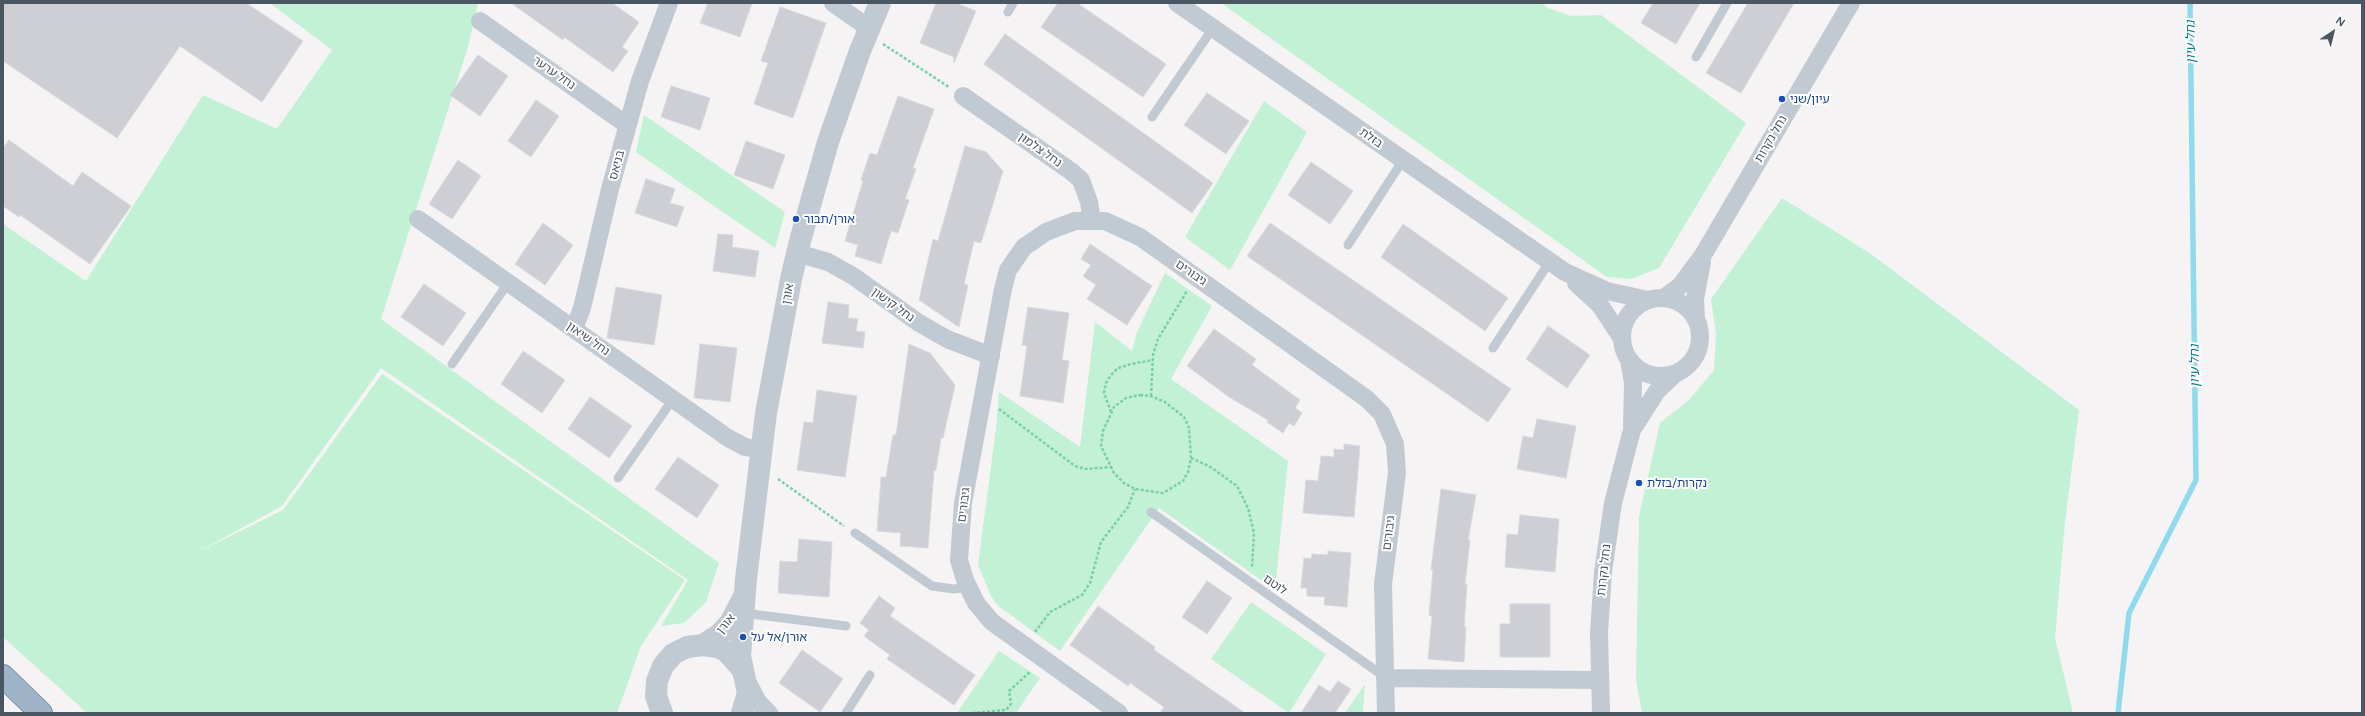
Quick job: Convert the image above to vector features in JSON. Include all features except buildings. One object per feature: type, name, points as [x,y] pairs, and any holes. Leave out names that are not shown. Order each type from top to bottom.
[{"type":"highway","points":[[3,676],[41,713]]},
{"type":"street","name":"בניאס","points":[[574,329],[582,308],[610,189],[627,125],[640,81],[669,3]]},
{"type":"street","points":[[833,3],[868,31]]},
{"type":"street","name":"אורן","points":[[742,713],[748,694],[740,656],[743,605],[760,458],[775,363],[797,253],[828,142],[868,31],[880,3]]},
{"type":"street","name":"בזלת","points":[[1177,3],[1565,272],[1607,291],[1657,298]]},
{"type":"street","name":"נחל נקרות","points":[[1657,298],[1680,286],[1703,255],[1851,3]]},
{"type":"street","name":"נחל ערער","points":[[480,21],[627,125]]},
{"type":"street","name":"נחל צלמון","points":[[963,96],[1081,180],[1089,202],[1092,221]]},
{"type":"street","name":"נחל שיאון","points":[[418,220],[728,438],[745,447],[760,458]]},
{"type":"street","name":"גיבורים","points":[[1119,713],[992,622],[976,603],[968,587],[959,560],[962,518],[983,397],[1008,270],[1024,247],[1046,232],[1075,221],[1105,221],[1140,237],[1368,399],[1382,414],[1395,444],[1397,472],[1383,584],[1386,713]]},
{"type":"street","name":"נחל קישון","points":[[797,253],[828,262],[853,276],[919,323],[947,339],[991,356]]},
{"type":"street","name":"נחל נקרות","points":[[1696,318],[1695,299],[1703,255]]},
{"type":"street","name":"בזלת","points":[[1565,272],[1600,305],[1622,337]]},
{"type":"street","points":[[1657,298],[1677,300],[1688,308],[1696,318],[1700,331],[1700,344],[1695,357],[1686,367],[1675,374],[1662,376],[1649,374],[1638,369],[1629,360],[1623,349],[1622,337],[1627,316],[1632,309],[1657,298]]},
{"type":"street","name":"נחל נקרות","points":[[1601,713],[1599,633],[1603,572],[1613,503],[1632,430],[1633,383],[1629,360]]},
{"type":"street","name":"נחל נקרות","points":[[1632,430],[1657,391],[1675,374]]},
{"type":"street","name":"אורן","points":[[702,645],[720,634],[743,605]]},
{"type":"street","points":[[661,712],[656,696],[657,681],[663,666],[673,654],[687,647],[702,645],[718,647],[727,652],[745,676],[758,702],[769,713]]},
{"type":"street","points":[[1385,678],[1599,680]]},
{"type":"lane","points":[[1008,12],[1013,3]]},
{"type":"lane","points":[[1696,57],[1727,3]]},
{"type":"lane","points":[[1152,117],[1213,28]]},
{"type":"lane","points":[[1348,245],[1403,160]]},
{"type":"lane","points":[[1493,348],[1550,262]]},
{"type":"lane","points":[[452,364],[508,283]]},
{"type":"lane","points":[[618,478],[673,399]]},
{"type":"lane","name":"לוטם","points":[[1151,512],[1385,678]]},
{"type":"lane","points":[[855,533],[932,586],[954,589],[968,587]]},
{"type":"lane","points":[[743,605],[846,626]]},
{"type":"lane","points":[[846,713],[870,675]]},
{"type":"path","points":[[868,31],[963,96]]},
{"type":"path","points":[[1151,396],[1153,360],[1158,339],[1196,276]]},
{"type":"path","points":[[1111,412],[1104,393],[1106,383],[1111,374],[1118,368],[1153,360]]},
{"type":"path","points":[[1140,394],[1151,396],[1165,402],[1184,417],[1189,428],[1191,439],[1191,458],[1188,472],[1183,481],[1172,489],[1163,493],[1152,493],[1136,489],[1124,483],[1111,467],[1101,446],[1103,431],[1111,412],[1126,398],[1140,394]]},
{"type":"path","points":[[983,397],[1075,466],[1085,469],[1111,467]]},
{"type":"path","points":[[760,458],[855,533]]},
{"type":"path","points":[[1191,458],[1209,466],[1237,486],[1248,508],[1254,533],[1254,555],[1250,582]]},
{"type":"path","points":[[1026,646],[1050,612],[1082,595],[1090,583],[1101,542],[1128,507],[1136,489]]},
{"type":"path","points":[[972,713],[1006,710],[1011,704],[1009,692],[1014,684],[1030,672]]},
{"type":"green space","points":[[270,3],[478,3],[468,47],[381,319],[719,563],[706,602],[684,623],[661,626],[688,580],[381,368],[282,506],[196,553],[283,510],[382,374],[685,580],[641,646],[617,713],[87,713],[3,637],[3,224],[86,281],[203,95],[277,129],[332,50]]},
{"type":"green space","points":[[1221,3],[1541,3],[1548,8],[1571,16],[1601,15],[1746,123],[1659,268],[1631,279],[1607,277]]},
{"type":"green space","points":[[1264,101],[1307,132],[1230,270],[1185,237]]},
{"type":"green space","points":[[644,115],[785,212],[775,248],[636,152]]},
{"type":"green space","points":[[1782,198],[1871,254],[2079,410],[2065,522],[2055,638],[2073,713],[1642,713],[1636,680],[1639,516],[1660,423],[1690,399],[1714,370],[1716,334],[1711,299]]},
{"type":"green space","points":[[1165,273],[1212,306],[1171,379],[1288,461],[1275,590],[1159,508],[1060,651],[997,605],[991,596],[978,565],[996,428],[999,392],[1080,447],[1095,322],[1132,351],[1137,332]]},
{"type":"green space","points":[[1251,602],[1326,654],[1289,713],[1211,659]]},
{"type":"green space","points":[[999,651],[1040,678],[1016,713],[957,713]]},
{"type":"green space","points":[[1365,684],[1363,713],[1345,713]]},
{"type":"waterway","name":"נחל עיון","points":[[2118,713],[2129,613],[2196,480],[2190,3]]},
{"type":"place","name":"עיון/שני","points":[[1782,99]]},
{"type":"place","name":"אורן/תבור","points":[[796,219]]},
{"type":"place","name":"נקרות/בזלת","points":[[1639,483]]},
{"type":"place","name":"אורן/אל על","points":[[743,637]]}]
